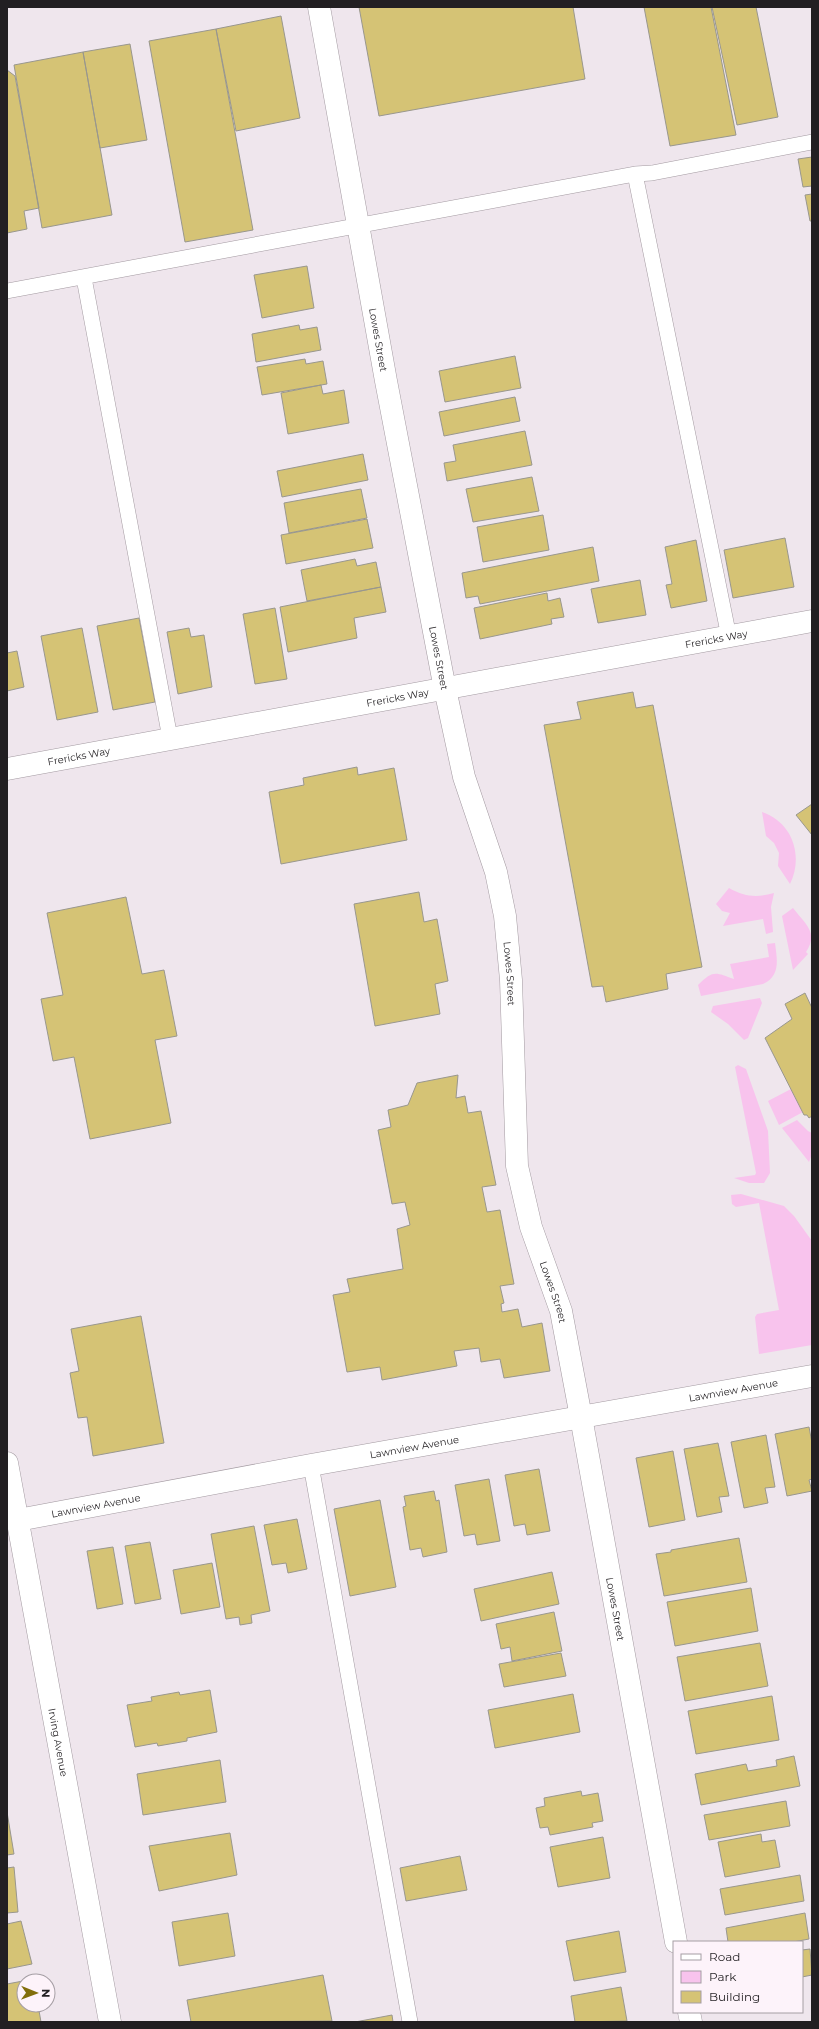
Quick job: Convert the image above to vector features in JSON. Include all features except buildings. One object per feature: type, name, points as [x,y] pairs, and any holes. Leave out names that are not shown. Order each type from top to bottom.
[{"type":"street","name":"Lowes Street","points":[[319,7],[358,226],[464,777],[496,872],[505,916],[511,980],[515,1148],[518,1172],[531,1227],[561,1311],[582,1417],[676,1941]]},
{"type":"street","name":"Frericks Way","points":[[7,770],[170,738],[446,689],[812,621]]},
{"type":"street","name":"Lawnview Avenue","points":[[18,1520],[311,1465],[812,1376]]},
{"type":"street","name":"Irving Avenue","points":[[7,1462],[110,2022]]},
{"type":"lane","points":[[7,290],[84,278],[812,142]]},
{"type":"lane","points":[[635,174],[729,637]]},
{"type":"lane","points":[[84,278],[170,738]]},
{"type":"lane","points":[[311,1465],[410,2022]]},
{"type":"green space","points":[[762,812],[781,823],[788,832],[792,841],[796,862],[790,884],[778,866],[779,853],[774,843],[766,836]]},
{"type":"green space","points":[[729,888],[751,896],[762,896],[774,893],[771,907],[773,932],[766,934],[763,919],[723,926],[730,913],[722,911],[716,904]]},
{"type":"green space","points":[[793,908],[809,928],[811,939],[810,945],[806,952],[808,954],[793,970],[782,916]]},
{"type":"green space","points":[[775,943],[777,961],[775,972],[769,981],[763,984],[701,996],[698,985],[707,977],[718,974],[734,979],[730,964],[769,957],[767,944]]},
{"type":"green space","points":[[760,998],[762,1003],[748,1038],[744,1040],[728,1024],[711,1012],[713,1006]]},
{"type":"green space","points":[[738,1065],[746,1069],[768,1131],[770,1173],[764,1183],[749,1183],[734,1178],[755,1175],[756,1173],[735,1067]]},
{"type":"green space","points":[[791,1089],[803,1112],[779,1125],[768,1101]]},
{"type":"green space","points":[[797,1120],[812,1133],[812,1154],[809,1162],[782,1128]]},
{"type":"green space","points":[[741,1194],[784,1206],[794,1216],[812,1241],[812,1345],[759,1354],[755,1317],[757,1314],[779,1310],[759,1203],[736,1207],[732,1204],[731,1195]]}]
